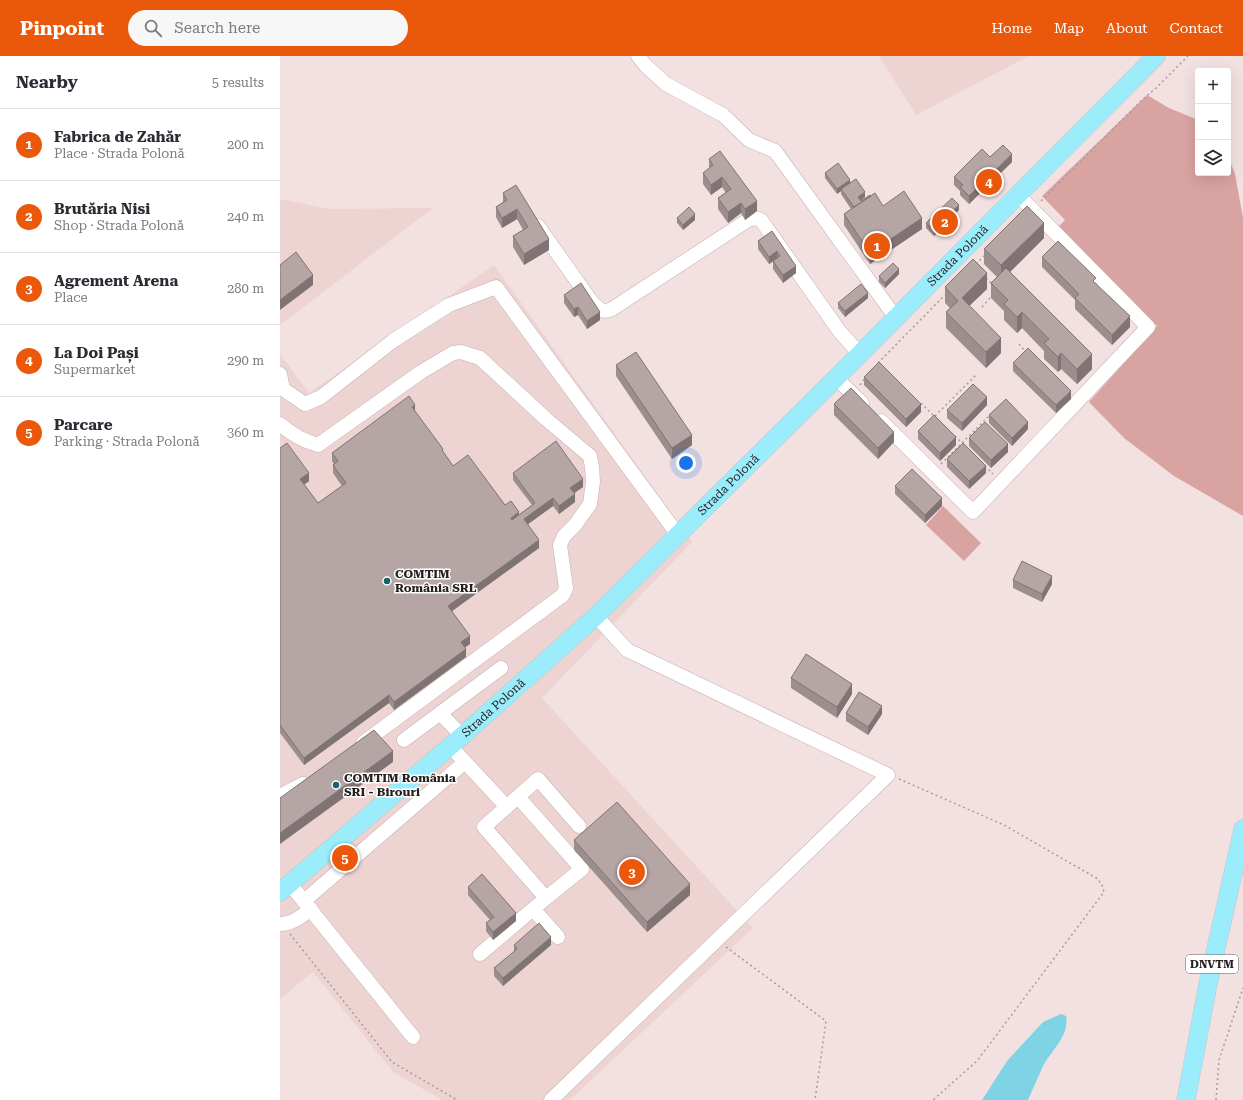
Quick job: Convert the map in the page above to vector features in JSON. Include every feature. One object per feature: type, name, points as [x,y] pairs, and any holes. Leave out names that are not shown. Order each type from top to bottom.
[{"type":"main road","name":"Strada Polonă","points":[[283,889],[456,741],[596,616],[896,318],[1156,56]]},
{"type":"main road","name":"DNVTM","points":[[1186,1100],[1208,984],[1243,829]]},
{"type":"lane","points":[[638,56],[646,66],[666,84],[723,115],[749,140],[775,151],[896,318]]},
{"type":"lane","points":[[836,378],[973,512],[1148,327],[1018,195]]},
{"type":"lane","points":[[528,213],[591,301],[599,310],[604,311],[612,309],[748,220],[756,218],[761,220],[840,332],[860,354]]},
{"type":"lane","points":[[280,374],[283,389],[306,404],[321,397],[394,340],[449,305],[496,287],[678,535]]},
{"type":"lane","points":[[280,424],[286,430],[318,445],[421,372],[453,353],[461,352],[480,358],[546,419],[590,456],[593,482],[590,504],[564,536],[560,545],[566,588],[563,595],[350,753]]},
{"type":"lane","points":[[551,1100],[888,775],[627,650],[596,616]]},
{"type":"lane","points":[[404,740],[501,668]]},
{"type":"lane","points":[[440,713],[456,741],[465,762],[507,807]]},
{"type":"lane","points":[[281,925],[297,919],[307,905],[465,762]]},
{"type":"lane","points":[[280,796],[318,776]]},
{"type":"lane","points":[[546,898],[484,827],[538,779],[579,826]]},
{"type":"lane","points":[[480,954],[582,869],[518,797]]},
{"type":"lane","points":[[283,889],[307,905],[413,1036]]},
{"type":"lane","points":[[533,909],[558,937]]},
{"type":"path","points":[[1032,210],[1188,56]]},
{"type":"path","name":"Strada Polonă","points":[[974,266],[990,251]]},
{"type":"path","points":[[984,276],[994,285]]},
{"type":"path","name":"Strada Polonă","points":[[875,367],[946,294]]},
{"type":"path","points":[[982,306],[993,295]]},
{"type":"path","points":[[1019,344],[1030,355]]},
{"type":"path","points":[[930,421],[976,375]]},
{"type":"path","points":[[852,394],[866,378]]},
{"type":"path","points":[[921,403],[935,416]]},
{"type":"path","points":[[933,472],[993,412]]},
{"type":"path","points":[[951,432],[967,448]]},
{"type":"path","points":[[983,464],[993,474]]},
{"type":"path","points":[[888,775],[1004,825],[1098,879],[1104,892],[977,1061],[933,1100]]},
{"type":"path","points":[[281,925],[392,1062],[457,1100]]},
{"type":"path","points":[[716,940],[826,1021],[815,1100]]},
{"type":"path","points":[[1216,1100],[1219,1060],[1243,988]]},
{"type":"shaded area","points":[[879,56],[1029,56],[916,115]]},
{"type":"shaded area","points":[[1147,95],[1169,108],[1195,119],[1195,176],[1231,176],[1231,164],[1235,174],[1243,218],[1243,516],[1174,476],[1124,438],[1089,402],[1157,326],[1059,226],[1065,220],[1042,196]]},
{"type":"shaded area","points":[[280,199],[330,209],[433,208],[280,325]]},
{"type":"shaded area","points":[[494,265],[692,542],[542,698],[753,928],[570,1100],[442,1100],[393,1072],[313,972],[280,999],[280,354],[309,393]]},
{"type":"shaded area","points":[[943,506],[981,543],[964,561],[926,525]]},
{"type":"water","points":[[1061,1014],[1066,1016],[1063,1036],[1046,1060],[1028,1100],[982,1100],[1007,1061],[1043,1022]]},
{"type":"building","points":[[1003,145],[1012,154],[969,196],[960,187],[963,185],[954,177],[982,149],[990,157]]},
{"type":"building","points":[[720,151],[757,201],[745,209],[741,203],[728,212],[718,198],[731,189],[722,177],[711,185],[703,173],[713,165],[709,159]]},
{"type":"building","points":[[838,163],[850,180],[837,189],[825,173]]},
{"type":"building","points":[[856,179],[865,192],[858,197],[861,201],[870,195],[871,196],[854,207],[841,189]]},
{"type":"building","points":[[516,185],[549,239],[524,254],[513,236],[528,227],[517,209],[502,218],[496,207],[507,200],[503,193]]},
{"type":"building","points":[[904,191],[922,218],[870,253],[844,214],[875,193],[883,206]]},
{"type":"building","points":[[952,198],[959,205],[934,230],[926,223]]},
{"type":"building","points":[[1027,206],[1044,223],[1001,265],[984,249]]},
{"type":"building","points":[[689,207],[695,214],[683,225],[677,218]]},
{"type":"building","points":[[772,231],[796,266],[783,275],[773,261],[780,256],[777,251],[769,257],[758,241]]},
{"type":"building","points":[[1058,241],[1096,278],[1093,281],[1130,316],[1112,335],[1075,298],[1079,294],[1042,257]]},
{"type":"building","points":[[296,252],[313,275],[280,300],[280,265]]},
{"type":"building","points":[[973,259],[987,273],[962,298],[1001,338],[986,352],[946,312],[958,301],[945,287]]},
{"type":"building","points":[[893,263],[899,269],[885,283],[879,276]]},
{"type":"building","points":[[1006,268],[1092,354],[1077,369],[1061,353],[1058,357],[1044,343],[1049,339],[1022,312],[1017,317],[1004,304],[1008,300],[991,283]]},
{"type":"building","points":[[581,283],[600,312],[587,321],[578,307],[574,309],[564,295]]},
{"type":"building","points":[[861,284],[868,293],[845,311],[838,303]]},
{"type":"building","points":[[1028,348],[1071,391],[1056,405],[1013,363]]},
{"type":"building","points":[[636,352],[692,435],[672,448],[616,365]]},
{"type":"building","points":[[879,362],[921,404],[906,419],[864,377]]},
{"type":"building","points":[[973,384],[987,397],[962,423],[947,410]]},
{"type":"building","points":[[851,388],[894,432],[878,448],[834,404]]},
{"type":"building","name":"COMTIM România SRL","points":[[409,396],[415,405],[412,407],[443,449],[442,450],[453,466],[468,455],[505,505],[511,501],[519,512],[511,518],[512,520],[535,503],[513,473],[556,441],[583,479],[570,488],[575,494],[559,506],[553,498],[524,519],[539,540],[448,606],[470,636],[461,642],[466,649],[394,702],[389,695],[304,758],[280,725],[280,448],[287,443],[309,473],[300,479],[318,503],[346,483],[333,465],[338,461],[332,453]]},
{"type":"building","points":[[1006,399],[1028,422],[1012,438],[989,415]]},
{"type":"building","points":[[934,415],[956,437],[940,453],[918,431]]},
{"type":"building","points":[[985,422],[1008,444],[991,460],[969,438]]},
{"type":"building","points":[[963,443],[986,466],[969,481],[947,459]]},
{"type":"building","points":[[912,469],[942,498],[925,515],[895,486]]},
{"type":"building","points":[[1022,561],[1052,576],[1042,594],[1013,580]]},
{"type":"building","points":[[806,654],[852,684],[837,707],[791,678]]},
{"type":"building","points":[[859,692],[882,706],[868,727],[846,713]]},
{"type":"building","name":"COMTIM România SRI - Birouri","points":[[374,730],[393,751],[280,833],[280,798]]},
{"type":"building","points":[[617,802],[690,884],[647,922],[574,840]]},
{"type":"building","points":[[482,874],[516,913],[493,932],[486,923],[494,917],[468,887]]},
{"type":"building","points":[[539,923],[551,937],[503,978],[494,968],[517,949],[514,945]]},
{"type":"place","name":"La Doi Pași","points":[[989,182]]},
{"type":"place","name":"Brutăria Nisi","points":[[945,222]]},
{"type":"place","name":"Fabrica de Zahăr","points":[[877,246]]},
{"type":"place","name":"COMTIM România SRL","points":[[387,581]]},
{"type":"place","name":"COMTIM România SRI - Birouri","points":[[336,785]]},
{"type":"place","name":"Parcare","points":[[345,858]]},
{"type":"place","name":"Agrement Arena","points":[[632,872]]}]
